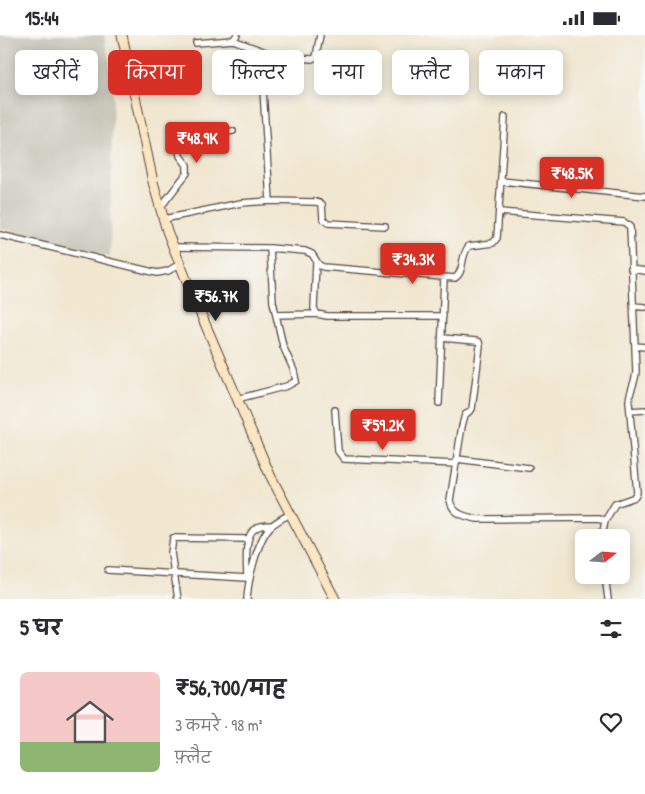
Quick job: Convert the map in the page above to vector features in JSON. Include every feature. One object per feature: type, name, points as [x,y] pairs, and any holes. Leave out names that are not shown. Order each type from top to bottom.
[{"type":"street","points":[[122,35],[160,208],[173,247],[236,399],[270,475],[335,599]]},
{"type":"street","points":[[196,43],[235,38],[279,57],[312,59],[316,57],[320,35]]},
{"type":"street","points":[[263,95],[270,201]]},
{"type":"street","points":[[173,247],[270,248],[308,252],[312,254],[319,265],[330,268],[444,278],[458,277],[468,246],[490,244],[496,241],[505,117]]},
{"type":"street","points":[[160,208],[187,173],[187,165],[180,156],[180,147],[184,142],[233,131]]},
{"type":"street","points":[[501,181],[645,196]]},
{"type":"street","points":[[164,219],[233,204],[270,201],[320,203],[323,206],[322,217],[324,221],[385,226]]},
{"type":"street","points":[[499,212],[626,223],[630,227],[636,371],[635,382],[629,396],[637,495],[615,505],[604,521],[603,529]]},
{"type":"street","points":[[0,235],[157,273],[168,271],[180,264]]},
{"type":"street","points":[[236,399],[287,386],[296,381],[294,371],[283,347],[272,296],[270,248]]},
{"type":"street","points":[[316,262],[314,307],[317,314]]},
{"type":"street","points":[[631,269],[645,271]]},
{"type":"street","points":[[439,403],[444,278]]},
{"type":"street","points":[[633,306],[645,307]]},
{"type":"street","points":[[276,315],[443,317]]},
{"type":"street","points":[[442,338],[476,341],[480,346],[472,409],[463,419],[450,500],[452,507],[469,517],[485,519],[599,518],[604,521]]},
{"type":"street","points":[[635,346],[645,347]]},
{"type":"street","points":[[335,410],[338,451],[344,459],[456,462],[529,468]]},
{"type":"street","points":[[630,411],[645,410]]},
{"type":"street","points":[[247,599],[248,539],[250,534],[256,527],[272,525],[290,514]]},
{"type":"street","points":[[247,588],[253,564],[262,541],[272,525]]},
{"type":"street","points":[[178,599],[171,553],[172,538],[248,539]]},
{"type":"street","points":[[108,570],[247,578]]},
{"type":"street","points":[[606,584],[608,599]]},
{"type":"shaded area","points":[[0,35],[104,35],[108,55],[108,95],[113,95],[110,257],[0,228]]}]
